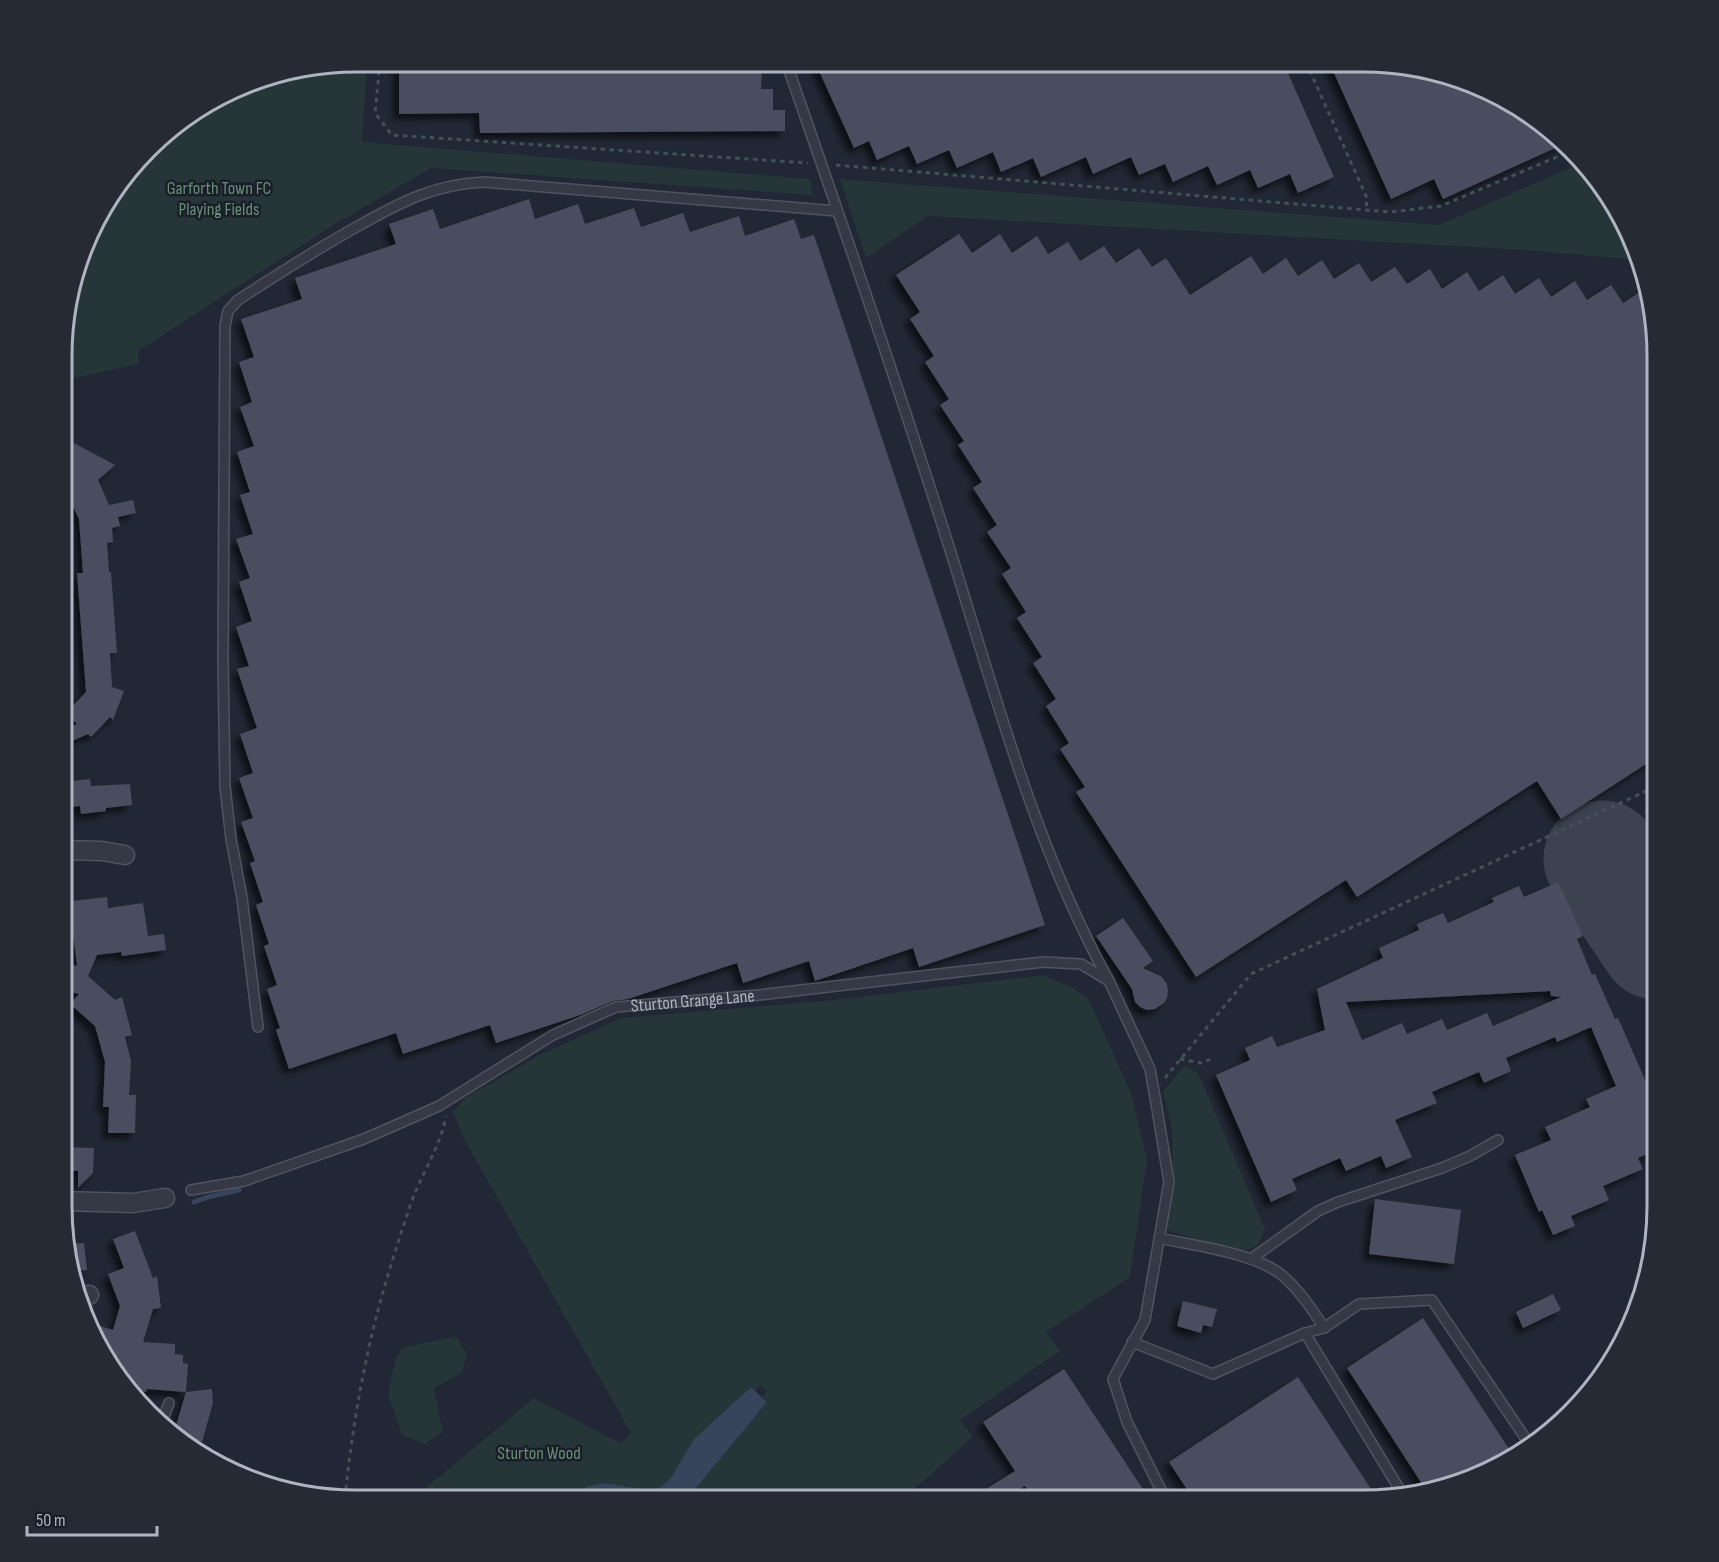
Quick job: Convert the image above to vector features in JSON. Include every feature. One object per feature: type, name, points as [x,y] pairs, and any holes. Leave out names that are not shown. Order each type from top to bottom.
[{"type":"street","points":[[72,850],[102,851],[125,855]]},
{"type":"street","points":[[72,1201],[134,1203],[165,1198]]},
{"type":"lane","points":[[789,72],[939,514],[1031,807],[1088,942],[1150,1069],[1169,1182],[1144,1320],[1113,1379],[1127,1422],[1161,1490]]},
{"type":"lane","points":[[258,1027],[225,786],[223,658],[225,326],[228,311],[238,300],[324,245],[416,196],[456,184],[484,182],[837,211]]},
{"type":"lane","name":"Sturton Grange Lane","points":[[192,1190],[244,1181],[353,1143],[439,1106],[553,1035],[616,1007],[759,995],[1043,962],[1081,964],[1109,981]]},
{"type":"lane","points":[[1251,1259],[1318,1211],[1470,1156],[1498,1140]]},
{"type":"lane","points":[[1159,1238],[1251,1259],[1283,1276],[1311,1307],[1324,1328]]},
{"type":"lane","points":[[1132,1342],[1213,1374],[1305,1333],[1324,1328],[1359,1304],[1432,1300],[1526,1439]]},
{"type":"lane","points":[[1305,1333],[1399,1488]]},
{"type":"lane","points":[[164,1416],[169,1403]]},
{"type":"path","points":[[379,72],[375,113],[393,135],[821,164],[1390,212],[1441,206],[1563,154]]},
{"type":"path","points":[[1310,72],[1366,198],[1366,210]]},
{"type":"path","points":[[1154,1091],[1251,974],[1647,791]]},
{"type":"path","points":[[1180,1059],[1201,1063],[1213,1058]]},
{"type":"path","points":[[346,1489],[360,1389],[376,1318],[411,1203],[443,1133],[449,1100]]},
{"type":"green space","name":"Garforth Town FC Playing Fields","points":[[366,72],[362,142],[810,179],[813,195],[431,168],[335,224],[138,351],[139,364],[72,378],[77,300],[87,264],[101,230],[120,198],[142,169],[183,131],[230,101],[264,87],[300,77]]},
{"type":"green space","points":[[1574,166],[1609,214],[1630,259],[1524,250],[928,216],[866,258],[840,179],[1439,225]]},
{"type":"green space","name":"Sturton Wood","points":[[1043,975],[1073,988],[1088,998],[1132,1095],[1147,1160],[1130,1277],[1046,1332],[1060,1351],[960,1420],[973,1437],[913,1490],[696,1490],[767,1402],[762,1397],[767,1391],[760,1385],[755,1391],[751,1387],[694,1439],[670,1479],[661,1487],[650,1490],[603,1483],[583,1490],[423,1490],[534,1398],[620,1443],[631,1433],[464,1139],[453,1112],[465,1098],[542,1054],[621,1018],[835,1000]]},
{"type":"green space","points":[[1185,1065],[1198,1073],[1265,1229],[1258,1245],[1241,1253],[1167,1230],[1173,1179],[1172,1130],[1163,1091]]},
{"type":"green space","points":[[456,1336],[467,1354],[462,1373],[434,1388],[443,1432],[425,1444],[402,1435],[388,1394],[395,1360],[402,1348]]},
{"type":"water","points":[[751,1387],[767,1402],[696,1490],[650,1490],[661,1487],[670,1479],[694,1439]]},
{"type":"water","points":[[603,1483],[650,1490],[581,1490]]},
{"type":"building","points":[[399,72],[762,72],[761,89],[773,89],[773,110],[785,110],[785,131],[480,133],[479,113],[399,114]]},
{"type":"building","points":[[820,72],[1287,72],[1334,177],[1298,193],[1290,174],[1258,188],[1250,170],[1217,185],[1208,166],[1173,182],[1165,164],[1139,175],[1131,157],[1093,174],[1086,157],[1041,177],[1033,158],[1001,172],[993,152],[957,168],[949,150],[917,164],[909,146],[877,160],[869,141],[854,148]]},
{"type":"building","points":[[1334,72],[1400,74],[1455,87],[1505,110],[1556,148],[1443,199],[1434,179],[1391,199]]},
{"type":"building","points":[[529,199],[535,219],[578,204],[585,224],[634,208],[641,227],[683,213],[690,232],[739,216],[745,236],[794,219],[801,239],[814,235],[1045,925],[919,967],[913,948],[815,981],[809,961],[743,983],[737,963],[628,999],[613,1001],[583,1014],[496,1043],[490,1025],[403,1054],[396,1033],[289,1069],[276,1030],[280,1028],[267,989],[277,985],[264,946],[269,944],[256,905],[263,902],[250,863],[255,861],[241,822],[253,818],[239,778],[253,773],[240,734],[257,728],[237,669],[249,666],[236,627],[252,621],[239,582],[250,578],[236,539],[253,534],[240,495],[250,492],[237,452],[254,446],[240,407],[252,402],[239,362],[254,357],[241,319],[302,299],[295,278],[396,244],[389,224],[433,209],[440,229]]},
{"type":"building","points":[[959,234],[972,253],[1000,234],[1012,253],[1037,236],[1048,254],[1068,242],[1080,261],[1104,246],[1116,263],[1139,248],[1152,267],[1166,258],[1190,295],[1251,256],[1263,274],[1286,258],[1298,276],[1322,260],[1334,279],[1359,263],[1371,282],[1395,267],[1407,284],[1430,269],[1442,289],[1467,272],[1479,291],[1503,275],[1515,294],[1539,278],[1551,297],[1575,281],[1587,300],[1611,285],[1623,303],[1640,292],[1645,319],[1647,356],[1647,763],[1561,819],[1537,781],[1357,897],[1346,880],[1196,977],[1076,792],[1085,787],[1060,749],[1069,743],[1046,706],[1056,699],[1033,663],[1042,657],[1017,618],[1026,612],[1002,574],[1011,568],[987,532],[997,525],[973,488],[982,482],[958,445],[964,441],[940,405],[949,399],[925,362],[934,356],[910,319],[920,312],[896,275]]},
{"type":"building","points":[[74,443],[115,465],[98,480],[109,505],[133,500],[136,513],[118,517],[120,526],[112,528],[113,542],[107,543],[117,653],[110,653],[112,687],[124,691],[113,720],[110,717],[91,737],[88,734],[72,741],[72,726],[77,724],[72,719],[72,707],[86,692],[77,573],[83,573],[79,519],[72,505],[72,446]]},
{"type":"building","points":[[90,779],[91,786],[130,784],[132,805],[81,814],[80,806],[72,807],[72,781]]},
{"type":"building","points":[[1558,882],[1583,936],[1577,939],[1592,975],[1595,974],[1615,1019],[1618,1018],[1647,1084],[1647,1154],[1638,1158],[1643,1169],[1603,1186],[1609,1200],[1571,1216],[1575,1226],[1553,1235],[1542,1210],[1539,1212],[1515,1155],[1551,1140],[1545,1127],[1590,1107],[1586,1099],[1616,1086],[1591,1027],[1557,1042],[1555,1037],[1506,1058],[1511,1071],[1484,1083],[1479,1072],[1432,1092],[1437,1103],[1395,1120],[1412,1157],[1386,1168],[1381,1156],[1346,1171],[1340,1158],[1292,1179],[1297,1190],[1271,1202],[1216,1075],[1250,1060],[1245,1048],[1272,1036],[1277,1047],[1325,1030],[1317,989],[1383,958],[1379,948],[1419,930],[1417,924],[1443,913],[1448,923],[1494,902],[1492,898],[1519,886],[1524,897]],"holes":[[[1550,991],[1551,996],[1561,997],[1493,1026],[1487,1013],[1447,1030],[1442,1019],[1407,1034],[1402,1023],[1362,1040],[1346,1002]]]},
{"type":"building","points":[[107,897],[108,908],[143,903],[148,936],[164,934],[166,950],[122,956],[121,952],[97,955],[88,976],[115,1000],[122,997],[132,1035],[125,1037],[131,1061],[129,1095],[136,1095],[135,1133],[108,1133],[109,1107],[103,1107],[105,1062],[95,1026],[72,1006],[72,1002],[79,994],[72,992],[72,965],[77,966],[72,901]]},
{"type":"building","points":[[1123,918],[1153,961],[1143,968],[1162,977],[1167,984],[1167,998],[1155,1009],[1147,1010],[1135,1002],[1132,989],[1096,936]]},
{"type":"building","points":[[72,1147],[94,1148],[93,1173],[78,1188],[78,1171],[72,1171]]},
{"type":"building","points":[[1375,1199],[1461,1210],[1454,1264],[1369,1254]]},
{"type":"building","points":[[135,1231],[153,1278],[157,1276],[161,1308],[153,1309],[143,1342],[175,1344],[175,1354],[183,1355],[183,1363],[188,1364],[186,1392],[140,1390],[120,1364],[101,1332],[100,1326],[113,1330],[120,1306],[108,1274],[124,1268],[113,1239]]},
{"type":"building","points":[[84,1243],[87,1270],[79,1271],[74,1244]]},
{"type":"building","points":[[1553,1294],[1561,1310],[1523,1328],[1516,1312]]},
{"type":"building","points":[[1183,1301],[1217,1309],[1212,1327],[1203,1325],[1201,1333],[1177,1326]]},
{"type":"building","points":[[1423,1318],[1509,1449],[1489,1461],[1455,1475],[1422,1484],[1347,1368]]},
{"type":"building","points":[[1064,1369],[1143,1490],[1028,1490],[1025,1486],[1018,1490],[987,1490],[1015,1471],[983,1422]]},
{"type":"building","points":[[1298,1377],[1371,1490],[1187,1490],[1169,1462]]},
{"type":"building","points":[[212,1389],[213,1403],[202,1442],[196,1440],[176,1426],[186,1392]]},
{"type":"waterway","points":[[194,1202],[239,1190]]},
{"type":"runway","points":[[1602,859],[1647,926]]}]
